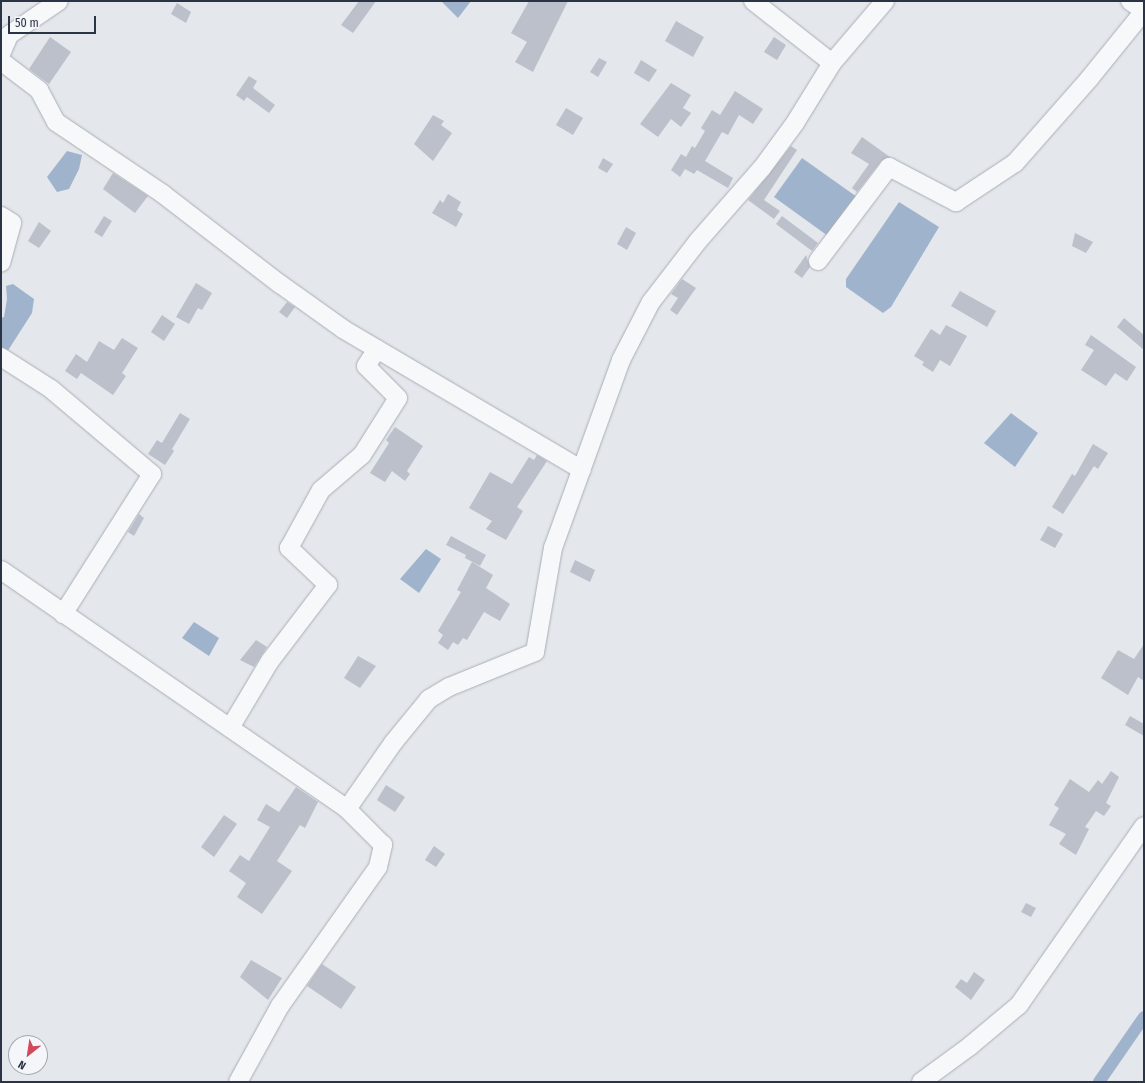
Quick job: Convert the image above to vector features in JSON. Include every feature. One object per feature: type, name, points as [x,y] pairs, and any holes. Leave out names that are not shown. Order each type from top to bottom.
[{"type":"street","points":[[1,54],[9,35],[59,1]]},
{"type":"street","points":[[753,1],[832,63]]},
{"type":"street","points":[[347,809],[393,743],[429,699],[449,687],[535,652],[553,548],[621,360],[651,302],[698,241],[762,168],[795,123],[832,63],[884,1]]},
{"type":"street","points":[[818,261],[889,167],[956,202],[1015,163],[1089,79],[1144,11],[1130,1]]},
{"type":"street","points":[[1,61],[38,90],[56,122],[164,194],[280,284],[377,349],[582,470]]},
{"type":"street","points":[[1,216],[12,223],[1,263]]},
{"type":"street","points":[[230,728],[270,661],[328,585],[289,548],[321,490],[362,455],[398,398],[366,366],[377,349]]},
{"type":"street","points":[[1,357],[51,389],[152,474],[63,614]]},
{"type":"street","points":[[1,570],[347,809],[383,845],[378,867],[280,1006],[238,1082]]},
{"type":"street","points":[[921,1082],[970,1046],[1019,1005],[1134,837],[1144,826]]},
{"type":"water","points":[[441,1],[471,1],[458,18]]},
{"type":"water","points":[[67,151],[82,155],[79,169],[69,189],[57,192],[47,177]]},
{"type":"water","points":[[802,158],[857,197],[828,236],[774,197]]},
{"type":"water","points":[[899,202],[939,227],[891,307],[883,313],[846,287],[846,279]]},
{"type":"water","points":[[13,284],[34,299],[32,313],[7,352],[1,348],[1,318],[4,317],[7,299],[6,286]]},
{"type":"water","points":[[1011,413],[1038,433],[1015,467],[984,443]]},
{"type":"water","points":[[426,549],[441,559],[419,593],[400,579]]},
{"type":"water","points":[[194,622],[219,638],[209,656],[182,638]]},
{"type":"building","points":[[359,1],[376,1],[353,33],[341,25]]},
{"type":"building","points":[[529,1],[568,1],[533,72],[515,62],[527,42],[511,33]]},
{"type":"building","points":[[177,3],[191,12],[186,23],[171,14]]},
{"type":"building","points":[[676,21],[704,37],[693,57],[665,41]]},
{"type":"building","points":[[50,37],[71,52],[49,84],[29,69]]},
{"type":"building","points":[[774,37],[786,45],[777,60],[764,52]]},
{"type":"building","points":[[599,58],[607,62],[598,77],[590,72]]},
{"type":"building","points":[[641,60],[657,70],[649,82],[634,73]]},
{"type":"building","points":[[249,76],[257,81],[253,88],[275,105],[269,113],[247,97],[244,101],[236,95]]},
{"type":"building","points":[[671,83],[691,95],[683,108],[691,113],[681,127],[671,119],[658,137],[640,124]]},
{"type":"building","points":[[735,91],[763,109],[753,124],[739,115],[728,135],[722,132],[705,161],[733,178],[728,188],[697,170],[694,174],[685,169],[680,177],[671,170],[681,154],[686,157],[692,146],[695,148],[705,131],[701,128],[712,110],[720,115]]},
{"type":"building","points":[[566,108],[583,118],[573,135],[556,125]]},
{"type":"building","points":[[433,115],[444,121],[441,125],[452,133],[433,161],[414,144]]},
{"type":"building","points":[[862,137],[890,157],[881,161],[857,192],[852,188],[869,164],[851,153]]},
{"type":"building","points":[[791,146],[797,150],[764,200],[780,211],[774,219],[748,200]]},
{"type":"building","points":[[603,158],[613,164],[607,173],[598,168]]},
{"type":"building","points":[[113,173],[148,196],[135,213],[103,189]]},
{"type":"building","points":[[448,194],[461,202],[457,210],[463,214],[456,227],[432,213],[440,200],[443,203]]},
{"type":"building","points":[[104,216],[112,221],[102,237],[94,232]]},
{"type":"building","points":[[782,216],[818,243],[812,251],[776,224]]},
{"type":"building","points":[[39,222],[51,231],[39,248],[28,241]]},
{"type":"building","points":[[626,227],[636,233],[627,250],[617,244]]},
{"type":"building","points":[[1075,233],[1093,242],[1086,253],[1072,246]]},
{"type":"building","points":[[806,255],[810,267],[802,278],[794,272]]},
{"type":"building","points":[[682,279],[696,288],[677,315],[670,310],[678,298],[671,294]]},
{"type":"building","points":[[196,283],[212,293],[202,310],[198,308],[189,324],[176,317]]},
{"type":"building","points":[[960,291],[996,311],[987,327],[951,306]]},
{"type":"building","points":[[287,302],[295,307],[287,318],[279,312]]},
{"type":"building","points":[[162,315],[175,324],[164,341],[151,332]]},
{"type":"building","points":[[1124,318],[1144,335],[1144,350],[1117,327]]},
{"type":"building","points":[[946,325],[967,336],[950,366],[940,360],[933,372],[922,365],[924,362],[914,356],[931,329],[940,335]]},
{"type":"building","points":[[1091,335],[1136,367],[1127,381],[1115,373],[1106,386],[1081,370],[1094,350],[1085,345]]},
{"type":"building","points":[[122,338],[138,348],[122,373],[126,376],[113,395],[81,373],[77,379],[65,371],[76,354],[87,362],[99,341],[114,350]]},
{"type":"building","points":[[180,413],[190,419],[172,449],[174,451],[165,465],[148,454],[157,440],[162,443]]},
{"type":"building","points":[[395,427],[423,446],[407,471],[410,474],[405,481],[392,471],[385,482],[370,473],[389,443],[386,440]]},
{"type":"building","points":[[1093,444],[1108,453],[1098,469],[1094,466],[1063,514],[1052,507],[1072,474],[1075,476]]},
{"type":"building","points":[[537,455],[547,461],[517,507],[523,511],[506,540],[486,529],[492,521],[469,508],[490,472],[512,484],[529,457],[534,460]]},
{"type":"building","points":[[139,514],[144,518],[134,536],[128,532]]},
{"type":"building","points":[[1048,526],[1063,534],[1055,548],[1040,540]]},
{"type":"building","points":[[451,536],[486,555],[480,566],[465,558],[466,555],[446,545]]},
{"type":"building","points":[[575,560],[595,570],[590,582],[570,572]]},
{"type":"building","points":[[472,562],[493,575],[486,588],[510,604],[500,621],[484,612],[467,640],[463,638],[458,645],[453,642],[448,650],[438,643],[443,635],[438,631],[461,592],[457,590]]},
{"type":"building","points":[[256,640],[267,647],[254,667],[240,660]]},
{"type":"building","points":[[1144,644],[1144,681],[1138,677],[1128,695],[1101,678],[1118,650],[1134,659]]},
{"type":"building","points":[[358,656],[376,666],[360,688],[344,678]]},
{"type":"building","points":[[1130,716],[1144,724],[1144,736],[1125,725]]},
{"type":"building","points":[[1111,771],[1119,777],[1106,803],[1111,806],[1104,816],[1096,811],[1085,827],[1089,829],[1076,855],[1059,844],[1066,834],[1049,825],[1059,808],[1054,805],[1070,779],[1089,792],[1098,780],[1102,784]]},
{"type":"building","points":[[386,785],[405,797],[395,812],[377,800]]},
{"type":"building","points":[[296,787],[318,802],[305,828],[300,825],[277,861],[292,871],[262,914],[237,897],[246,883],[229,871],[240,855],[249,861],[270,827],[257,820],[266,804],[279,812]]},
{"type":"building","points":[[224,815],[237,824],[214,857],[201,847]]},
{"type":"building","points":[[434,846],[445,854],[436,867],[425,860]]},
{"type":"building","points":[[1026,903],[1036,908],[1031,917],[1021,912]]},
{"type":"building","points":[[251,960],[282,978],[268,1000],[240,977]]},
{"type":"building","points":[[322,964],[356,987],[341,1009],[307,986]]},
{"type":"building","points":[[974,972],[985,980],[971,1000],[955,987],[961,979],[967,983]]},
{"type":"waterway","points":[[1099,1082],[1144,1017]]}]
